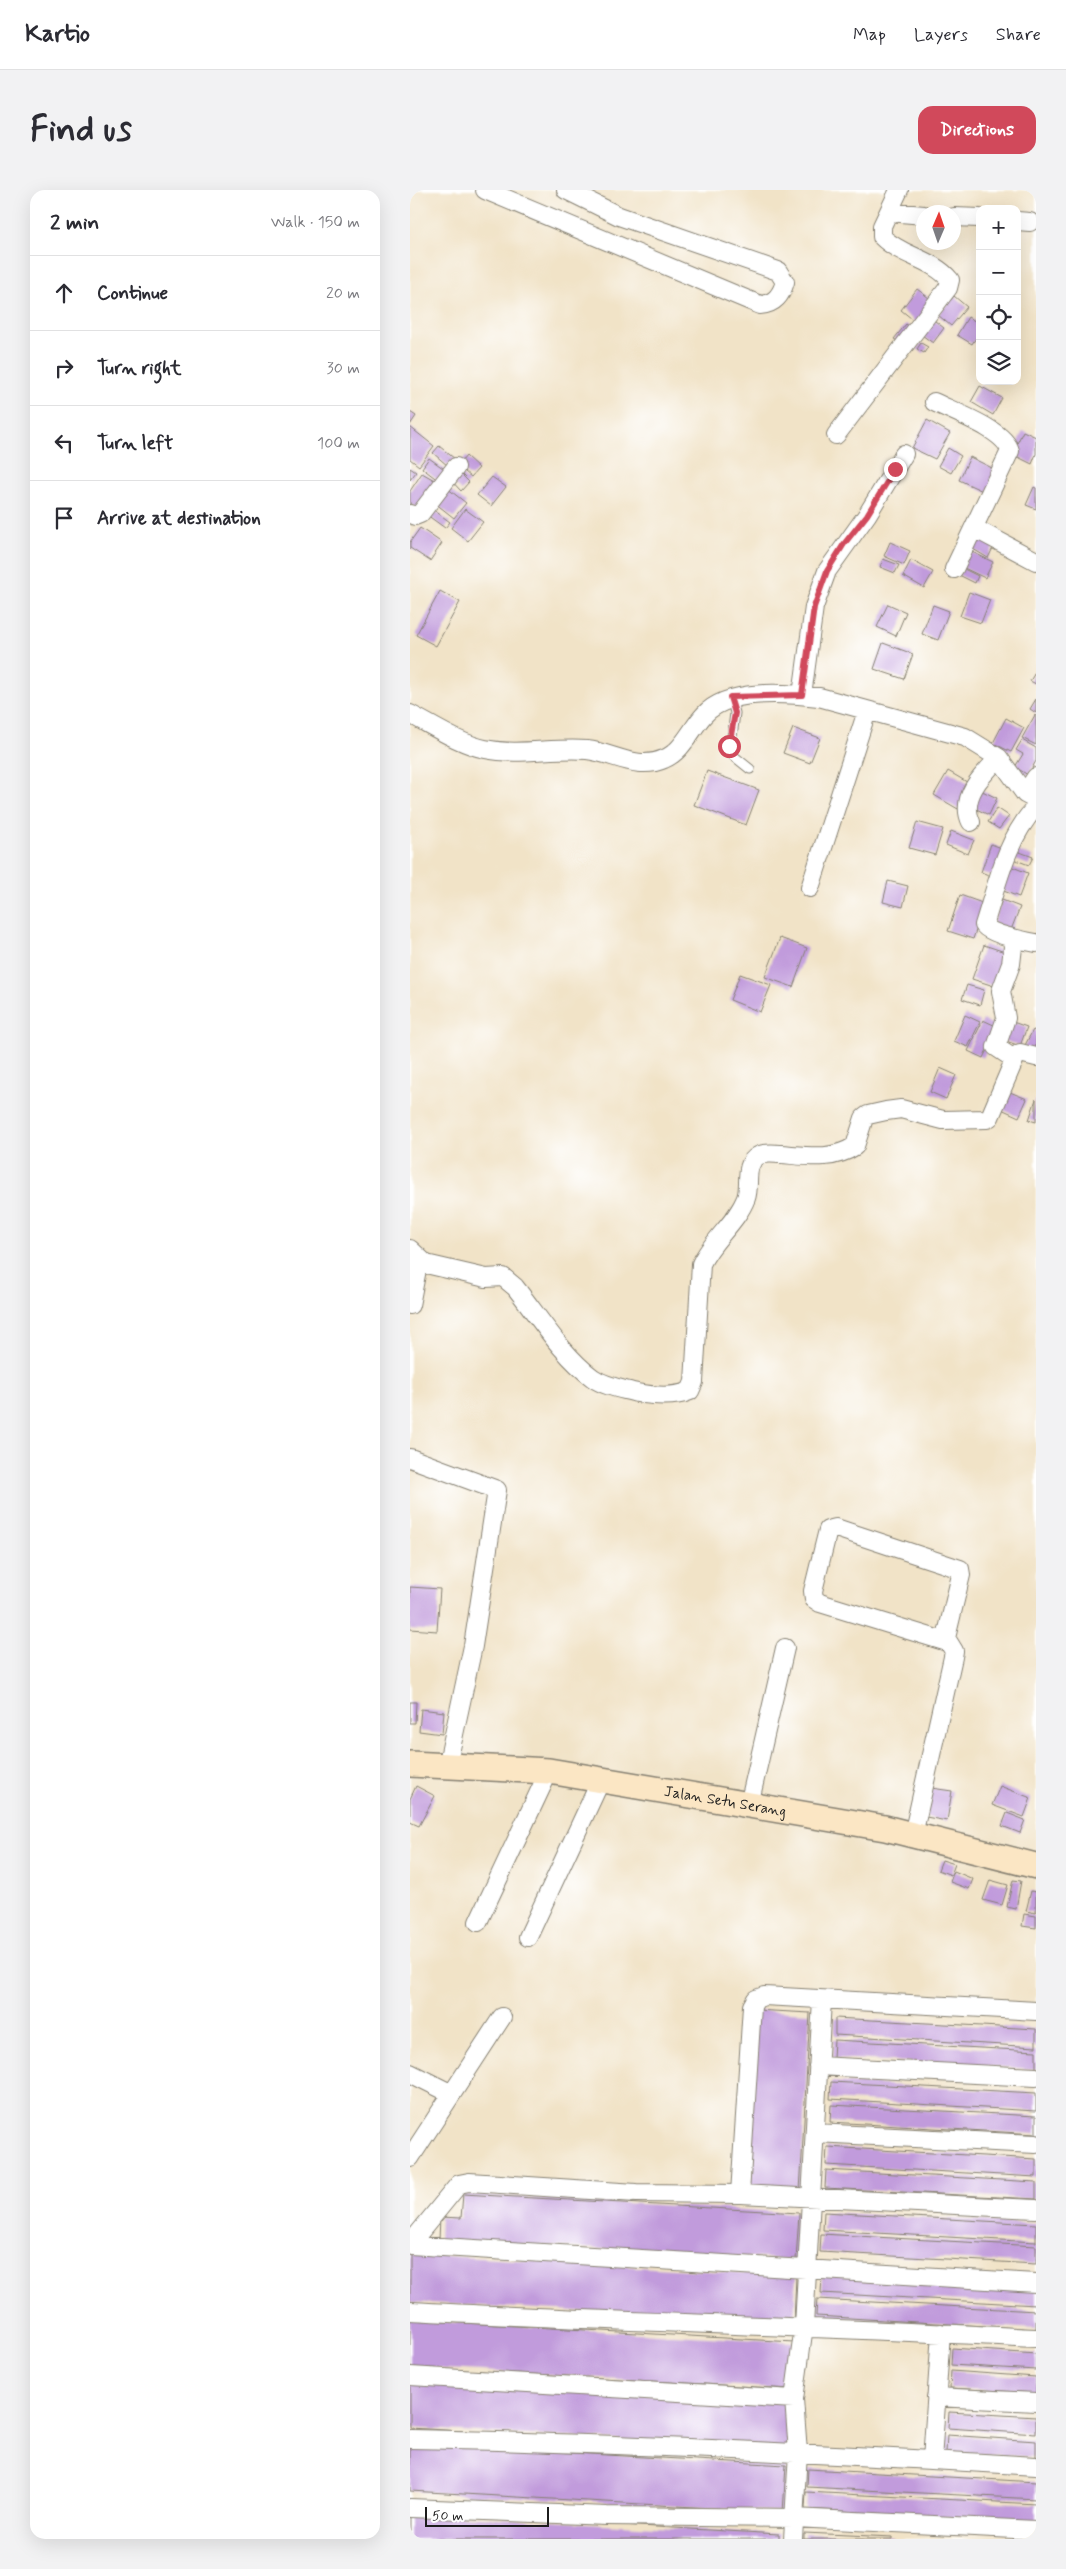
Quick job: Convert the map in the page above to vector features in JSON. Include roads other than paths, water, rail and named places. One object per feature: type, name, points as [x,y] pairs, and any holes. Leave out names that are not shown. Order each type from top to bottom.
[{"type":"street","points":[[485,190],[760,305],[772,302],[781,293],[785,282],[778,271],[619,216],[566,190]]},
{"type":"street","points":[[836,435],[948,288],[950,280],[943,271],[905,253],[882,237],[882,226],[900,190]]},
{"type":"street","points":[[889,212],[916,214]]},
{"type":"street","points":[[961,217],[976,218]]},
{"type":"street","points":[[934,402],[998,434],[1008,442],[1010,451],[954,568]]},
{"type":"street","points":[[802,695],[814,607],[827,571],[844,544],[867,515],[904,454]]},
{"type":"street","points":[[410,514],[415,516],[420,514],[456,467]]},
{"type":"street","points":[[974,528],[1036,561]]},
{"type":"street","points":[[410,714],[484,749],[510,752],[588,750],[631,763],[651,764],[675,752],[704,714],[713,706],[730,697],[802,695],[835,700],[867,711],[965,737],[1000,758],[1032,800]]},
{"type":"street","points":[[810,888],[867,711]]},
{"type":"street","points":[[971,822],[967,806],[971,795],[985,772],[1000,758]]},
{"type":"street","points":[[1036,777],[1032,800],[1024,821],[1006,855],[984,925],[987,930],[1012,939],[1036,943]]},
{"type":"street","points":[[1012,939],[1014,947],[1011,964],[1002,991],[1006,1018],[996,1047],[1014,1059]]},
{"type":"street","points":[[414,1254],[426,1264],[486,1278],[503,1277],[515,1287],[575,1361],[594,1379],[612,1387],[645,1394],[683,1394],[690,1391],[694,1382],[701,1264],[707,1251],[746,1197],[750,1167],[754,1158],[760,1154],[839,1155],[855,1146],[864,1118],[868,1115],[886,1111],[901,1109],[943,1120],[987,1119],[990,1117],[1014,1059],[1020,1053],[1036,1057]]},
{"type":"street","points":[[410,1305],[414,1254]]},
{"type":"street","points":[[410,1458],[497,1490],[473,1646],[447,1767]]},
{"type":"street","points":[[913,1836],[954,1650],[947,1642],[820,1603],[814,1599],[813,1591],[828,1530],[836,1528],[960,1569],[961,1575],[946,1632],[947,1642]]},
{"type":"street","points":[[749,1805],[785,1648]]},
{"type":"street","name":"Jalan Setu Serang","points":[[411,1767],[549,1772],[602,1780],[885,1828],[1036,1866]]},
{"type":"street","points":[[478,1922],[549,1772]]},
{"type":"street","points":[[528,1937],[602,1780]]},
{"type":"street","points":[[740,2194],[752,2006],[756,1999],[764,1996],[1036,2011]]},
{"type":"street","points":[[793,2539],[798,2452],[794,2399],[804,2326],[808,2269],[822,2000]]},
{"type":"street","points":[[410,2158],[502,2017]]},
{"type":"street","points":[[818,2066],[1036,2077]]},
{"type":"street","points":[[410,2073],[452,2094]]},
{"type":"street","points":[[815,2133],[1036,2144]]},
{"type":"street","points":[[410,2245],[459,2184],[469,2182],[636,2193],[740,2194],[1036,2210]]},
{"type":"street","points":[[410,2245],[1036,2283]]},
{"type":"street","points":[[410,2311],[628,2323],[804,2326],[1036,2338]]},
{"type":"street","points":[[932,2460],[941,2333]]},
{"type":"street","points":[[410,2376],[794,2399]]},
{"type":"street","points":[[936,2397],[1036,2402]]},
{"type":"street","points":[[410,2439],[560,2442],[798,2452],[1036,2466]]},
{"type":"street","points":[[410,2508],[607,2516],[794,2518],[1036,2530]]},
{"type":"lane","points":[[730,697],[735,713],[730,752],[750,769]]}]
